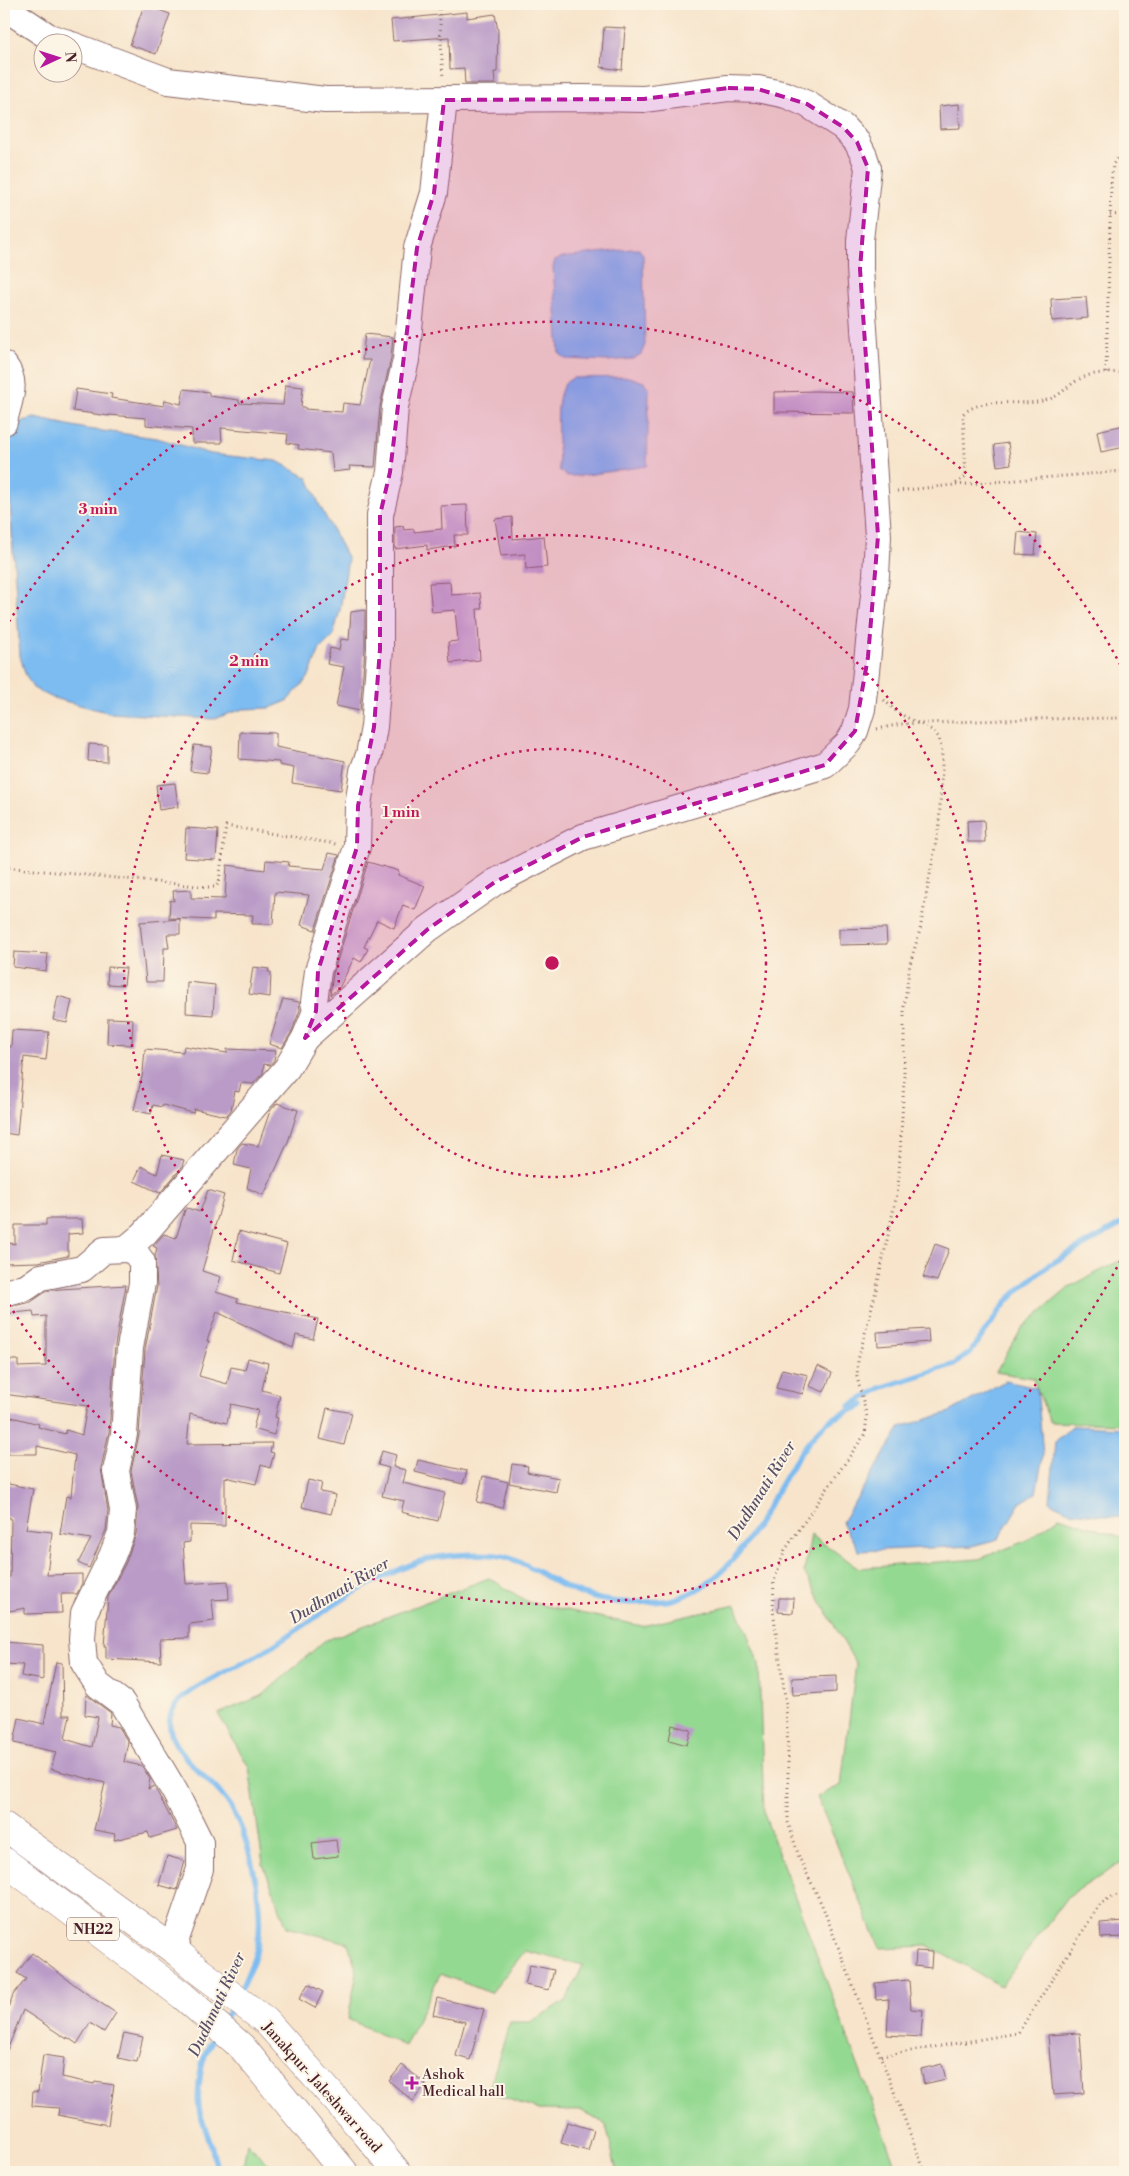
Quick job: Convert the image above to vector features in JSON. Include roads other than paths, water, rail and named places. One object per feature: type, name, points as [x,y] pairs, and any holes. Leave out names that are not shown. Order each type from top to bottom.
[{"type":"highway","name":"Janakpur- Jaleshwar road","points":[[4,1826],[178,1953],[266,2021],[367,2134],[397,2172]]},
{"type":"highway","name":"NH22","points":[[4,1861],[183,1996],[242,2047],[344,2172]]},
{"type":"street","points":[[5,12],[40,32]]},
{"type":"street","points":[[82,50],[168,81],[325,100],[444,100],[466,98],[644,100],[728,88],[758,88],[786,95],[807,104],[843,128],[857,142],[868,168],[860,240],[860,269],[878,544],[862,709],[856,731],[848,743],[825,765],[583,836],[495,882],[428,929],[305,1038]]},
{"type":"street","points":[[126,1249],[144,1234],[287,1068],[305,1038],[316,1011],[314,1002],[318,972],[357,847],[358,806],[363,770],[369,755],[374,726],[380,649],[380,515],[390,472],[396,407],[406,360],[417,248],[434,193],[444,100]]},
{"type":"street","points":[[4,364],[12,381],[10,403],[4,422]]},
{"type":"street","points":[[4,1293],[27,1287],[41,1277],[82,1269],[104,1250],[126,1249],[135,1252],[142,1262],[142,1283],[130,1348],[124,1434],[116,1471],[123,1510],[121,1533],[84,1613],[82,1639],[84,1663],[98,1685],[122,1703],[175,1792],[200,1842],[200,1868],[176,1939],[178,1953]]},
{"type":"water","points":[[639,249],[643,255],[645,345],[641,354],[633,359],[607,361],[566,359],[559,353],[553,267],[555,260],[562,257]]},
{"type":"water","points":[[629,377],[644,382],[649,389],[647,466],[580,476],[567,476],[559,470],[558,406],[562,389],[567,381],[573,378]]},
{"type":"water","points":[[35,418],[87,429],[157,438],[211,454],[277,461],[308,478],[320,506],[348,559],[340,610],[333,636],[320,649],[308,678],[287,701],[270,708],[243,709],[213,719],[110,713],[53,698],[33,688],[25,673],[20,656],[7,456],[12,430],[20,423]]},
{"type":"water","points":[[1005,1381],[1037,1388],[1043,1455],[1036,1493],[1020,1503],[998,1539],[972,1546],[859,1551],[842,1522],[901,1427],[950,1412]]},
{"type":"water","points":[[1072,1426],[1125,1428],[1125,1518],[1071,1512],[1050,1502],[1055,1442]]},
{"type":"waterway","name":"Dudhmati River","points":[[240,1991],[253,1962],[258,1943],[259,1909],[254,1871],[243,1834],[229,1804],[188,1761],[172,1737],[169,1724],[172,1711],[187,1694],[263,1652],[365,1586],[408,1566],[431,1558],[474,1554],[502,1556],[525,1564],[580,1594],[613,1602],[668,1601],[699,1589],[722,1571],[741,1549],[758,1525],[804,1448],[827,1422],[864,1405],[850,1406],[881,1388],[955,1364],[970,1353],[1007,1301],[1024,1285],[1049,1265],[1125,1222]]},
{"type":"waterway","name":"Dudhmati River","points":[[223,2022],[233,2004]]},
{"type":"waterway","name":"Dudhmati River","points":[[216,2034],[203,2061],[198,2100],[217,2172]]},
{"type":"place","name":"Ashok Medical hall","points":[[412,2083]]}]
